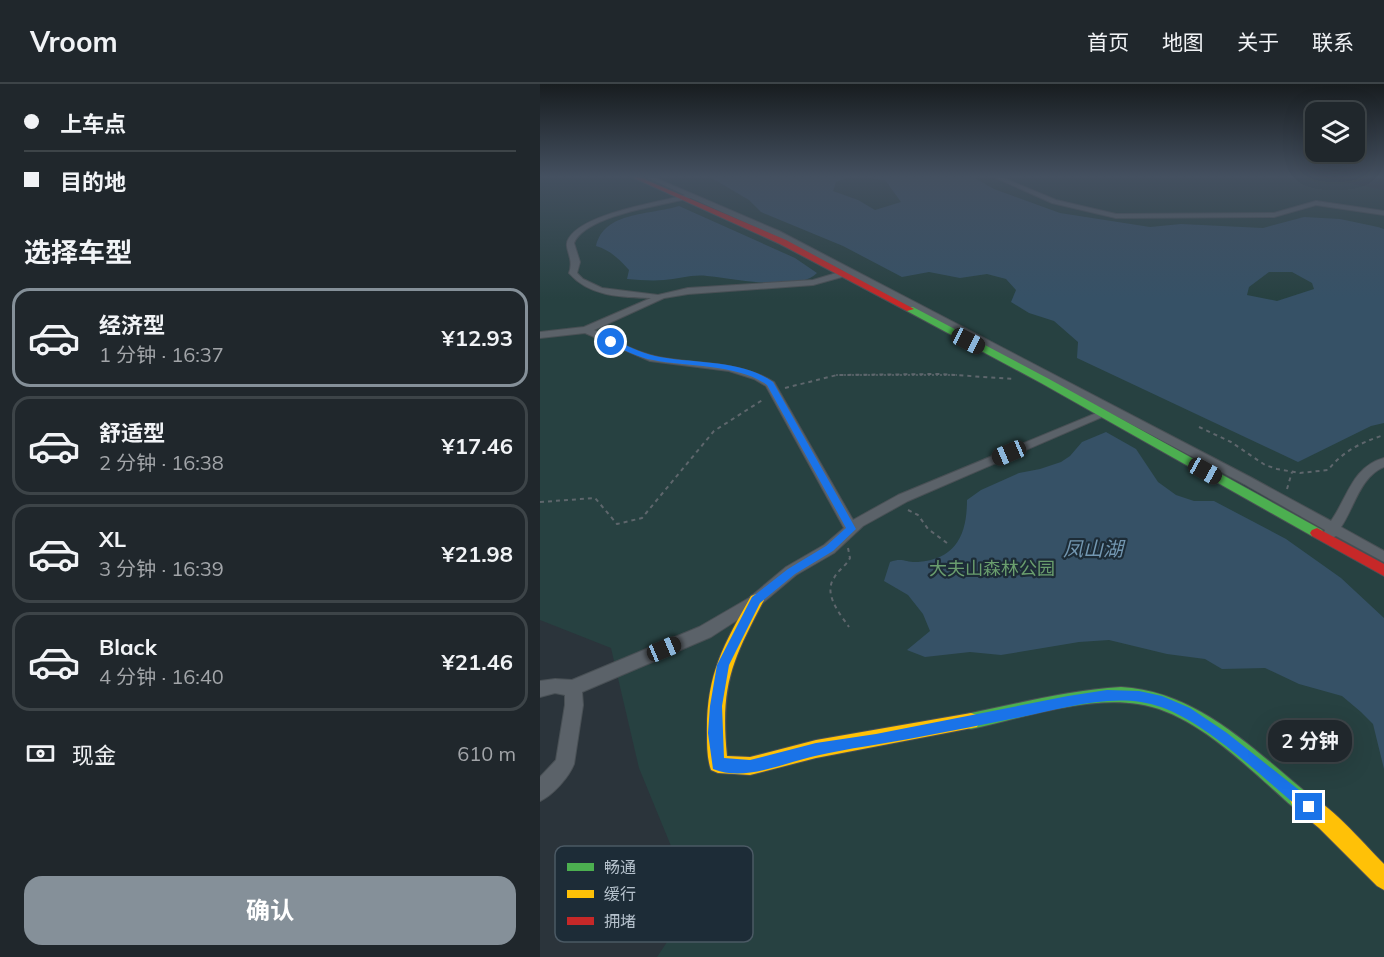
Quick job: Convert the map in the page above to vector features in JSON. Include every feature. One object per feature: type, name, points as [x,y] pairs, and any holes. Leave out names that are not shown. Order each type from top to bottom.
[{"type":"street","points":[[609,218],[578,231],[570,243],[577,265],[573,273],[584,285],[634,296],[662,296],[687,291],[804,283],[845,273],[1103,414],[1330,533],[1384,557]]},
{"type":"street","points":[[732,218],[845,273],[1282,500],[1384,571]]},
{"type":"street","points":[[540,335],[586,330],[662,296]]},
{"type":"street","points":[[586,330],[651,358],[735,370],[759,376],[770,384],[851,529]]},
{"type":"street","points":[[540,689],[555,686],[573,688],[705,633],[756,600],[791,572],[830,549],[858,523],[896,502],[1103,414]]},
{"type":"street","points":[[1330,533],[1348,504],[1356,483],[1369,467],[1384,462]]},
{"type":"street","points":[[756,600],[723,665],[716,706],[715,733],[718,764],[750,766],[816,749],[876,740],[1068,702],[1107,696],[1139,696],[1162,702],[1185,712],[1222,737],[1326,821],[1384,879]]},
{"type":"street","points":[[540,791],[565,764],[574,705],[573,688]]},
{"type":"path","points":[[1198,427],[1245,450],[1265,465],[1292,472],[1328,470],[1334,460],[1346,451],[1384,435]]},
{"type":"path","points":[[1282,500],[1292,472]]},
{"type":"path","points":[[896,502],[919,514],[926,528],[937,532],[947,543]]},
{"type":"path","points":[[839,540],[851,555],[850,560],[831,581],[830,586],[834,604],[849,627]]},
{"type":"green space","name":"大夫山森林公园","points":[[540,218],[1384,218],[1384,957],[657,957],[667,942],[753,942],[753,846],[671,846],[639,768],[611,648],[540,620]]},
{"type":"water","points":[[625,218],[705,218],[795,258],[817,273],[808,279],[780,283],[702,276],[659,280],[627,279],[629,270],[610,252],[596,246],[608,226]]},
{"type":"water","points":[[775,218],[1090,218],[1150,227],[1181,224],[1263,228],[1301,218],[1317,218],[1340,219],[1378,227],[1384,229],[1384,423],[1371,426],[1298,462],[1077,358],[1078,342],[1054,321],[1029,313],[1011,302],[1016,290],[1006,279],[987,274],[960,278],[929,272],[902,277],[843,246]],"holes":[[[1269,272],[1292,272],[1312,283],[1314,289],[1277,301],[1247,295],[1249,287]]]},
{"type":"water","name":"凤山湖","points":[[1106,432],[1136,449],[1158,482],[1176,495],[1194,501],[1214,501],[1286,539],[1341,578],[1384,618],[1384,769],[1373,724],[1361,712],[1342,696],[1299,684],[1265,668],[1222,669],[1205,659],[1167,654],[1109,640],[1079,642],[1001,655],[970,652],[925,657],[907,650],[930,631],[923,614],[908,595],[884,581],[890,562],[898,560],[918,562],[942,556],[957,543],[962,534],[967,500],[981,490],[1019,473],[1061,462],[1070,456],[1082,442]]},
{"type":"traffic: fast","points":[[910,309],[1045,381],[1317,533]]},
{"type":"traffic: fast","points":[[971,721],[1100,696],[1139,696],[1161,701],[1204,723],[1245,753],[1300,800]]},
{"type":"traffic: slow","points":[[756,600],[733,643],[722,671],[716,710],[718,764],[750,766],[816,749],[971,721]]},
{"type":"traffic: slow","points":[[1300,800],[1326,821],[1384,879]]},
{"type":"traffic: jam","points":[[728,218],[783,242],[910,309]]},
{"type":"traffic: jam","points":[[1317,533],[1384,571]]},
{"type":"route","points":[[611,342],[651,358],[735,370],[759,376],[770,384],[776,391],[851,529],[830,549],[791,572],[756,600],[723,665],[716,706],[715,733],[718,764],[750,766],[816,749],[876,740],[1068,702],[1107,696],[1139,696],[1162,702],[1185,712],[1222,737],[1309,807]]}]
